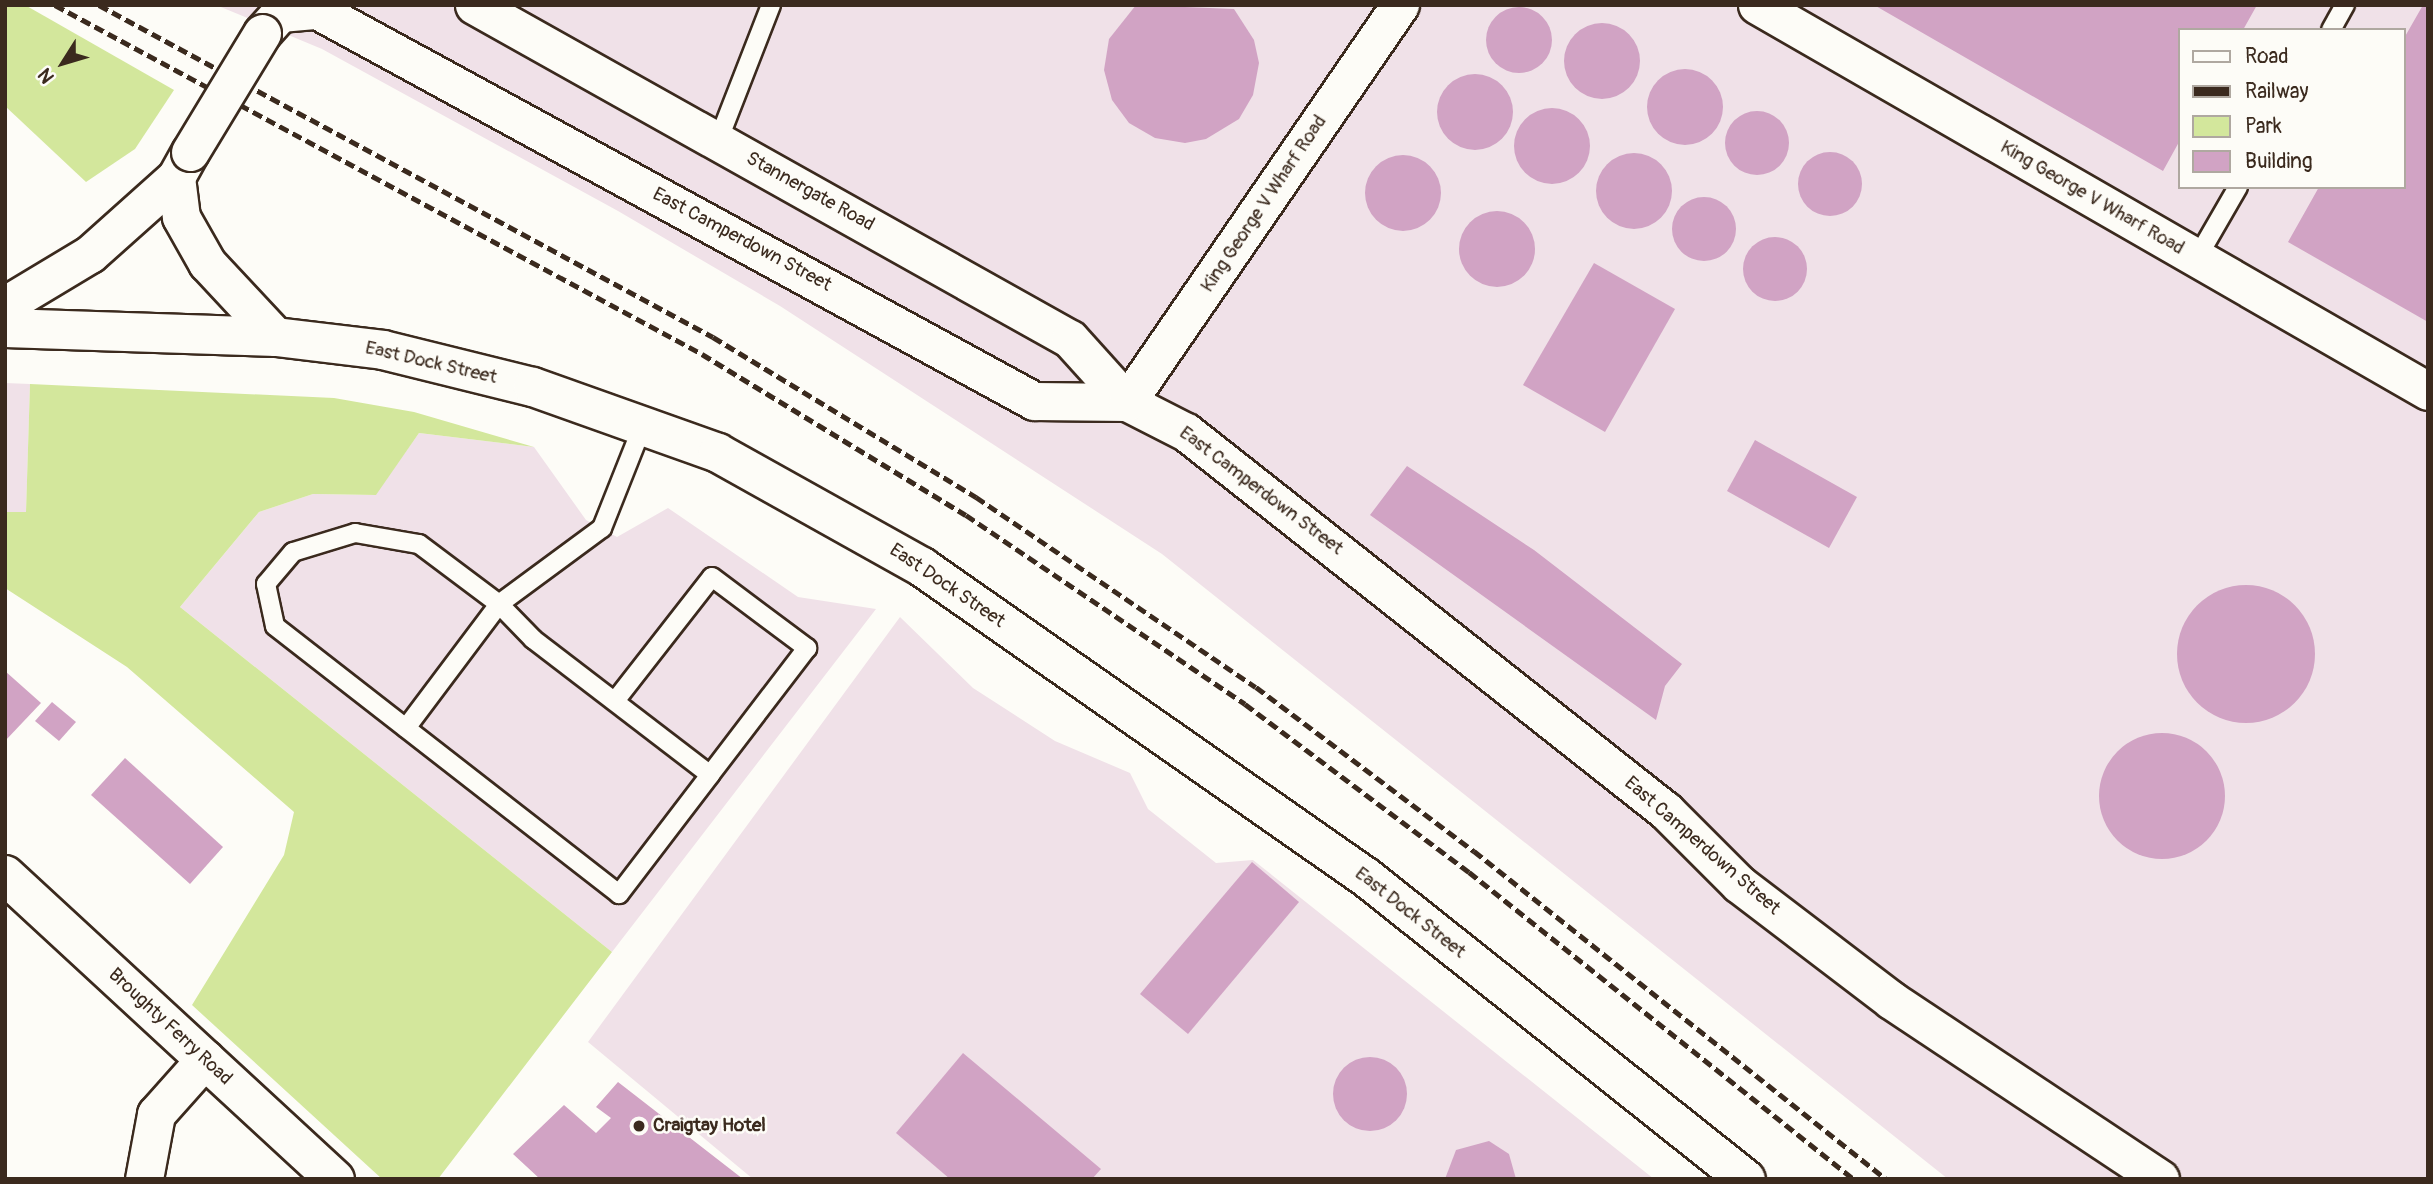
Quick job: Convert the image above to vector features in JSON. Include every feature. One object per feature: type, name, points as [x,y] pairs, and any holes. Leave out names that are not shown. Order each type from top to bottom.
[{"type":"main road","name":"East Dock Street","points":[[5,328],[276,337],[383,350],[533,387],[718,453],[922,567],[1367,878],[1746,1179]]},
{"type":"main road","name":"Broughty Ferry Road","points":[[5,875],[335,1179]]},
{"type":"street","name":"Stannergate Road","points":[[474,5],[1070,339],[1127,402]]},
{"type":"street","name":"King George V Wharf Road","points":[[1127,402],[1400,5]]},
{"type":"street","name":"King George V Wharf Road","points":[[1757,5],[2428,391]]},
{"type":"street","name":"East Camperdown Street","points":[[5,305],[90,254],[183,164],[262,33],[281,13],[317,10],[1034,401],[1127,402],[1186,432],[1284,506],[1666,811],[1739,884],[1891,1000],[2160,1179]]},
{"type":"street","points":[[183,164],[181,217],[207,262],[276,337]]},
{"type":"street","points":[[144,1179],[156,1114],[205,1059]]},
{"type":"lane","points":[[718,141],[771,5]]},
{"type":"lane","points":[[2332,28],[2345,5]]},
{"type":"lane","points":[[2197,258],[2237,189]]},
{"type":"lane","points":[[406,728],[499,604],[602,528],[643,425]]},
{"type":"lane","points":[[615,701],[712,577],[807,648],[710,775],[619,894],[275,626],[266,584],[293,552],[355,533],[419,544],[499,604],[533,639],[710,775]]},
{"type":"shaded area","points":[[216,5],[2428,5],[2428,1179],[1948,1179],[1162,554],[780,306],[618,211],[322,49]]},
{"type":"shaded area","points":[[5,383],[30,384],[26,513],[5,512]]},
{"type":"shaded area","points":[[419,433],[534,447],[586,520],[617,537],[668,508],[798,597],[876,609],[612,952],[180,607],[259,512],[313,494],[375,495]]},
{"type":"shaded area","points":[[900,617],[973,688],[1055,741],[1130,773],[1148,809],[1216,863],[1253,860],[1654,1179],[753,1179],[588,1042]]},
{"type":"green space","points":[[5,5],[25,5],[174,90],[135,149],[86,182],[5,106]]},
{"type":"green space","points":[[30,384],[334,398],[414,412],[534,447],[419,433],[376,495],[313,494],[259,512],[180,607],[612,952],[438,1179],[382,1179],[192,1005],[284,855],[294,812],[127,667],[5,588],[5,512],[26,512]]},
{"type":"building","points":[[1136,5],[1234,9],[1254,40],[1259,63],[1253,95],[1239,119],[1206,139],[1185,143],[1155,138],[1129,123],[1112,100],[1104,70],[1109,39]]},
{"type":"building","points":[[1874,5],[2257,5],[2244,28],[2178,28],[2178,144],[2163,171]]},
{"type":"building","points":[[2423,5],[2428,5],[2428,322],[2288,242],[2318,189],[2405,189],[2405,36]]},
{"type":"building","points":[[1519,7],[1532,10],[1542,17],[1549,27],[1552,40],[1549,53],[1542,63],[1532,70],[1519,73],[1506,70],[1496,63],[1489,53],[1486,40],[1489,27],[1496,17],[1506,10]]},
{"type":"building","points":[[1595,23],[1609,23],[1623,29],[1634,40],[1640,61],[1637,76],[1629,88],[1609,99],[1595,99],[1581,93],[1570,82],[1564,68],[1564,54],[1570,40],[1581,29]]},
{"type":"building","points":[[1678,69],[1692,69],[1706,75],[1717,86],[1723,107],[1720,122],[1712,134],[1692,145],[1678,145],[1664,139],[1653,128],[1647,114],[1647,100],[1653,86],[1664,75]]},
{"type":"building","points":[[1468,74],[1482,74],[1496,80],[1507,91],[1513,112],[1510,127],[1502,139],[1482,150],[1468,150],[1454,144],[1443,133],[1437,119],[1437,105],[1443,91],[1454,80]]},
{"type":"building","points":[[1545,108],[1559,108],[1573,114],[1584,125],[1590,146],[1587,161],[1579,173],[1559,184],[1545,184],[1531,178],[1520,167],[1514,153],[1514,139],[1520,125],[1531,114]]},
{"type":"building","points":[[1751,111],[1763,111],[1780,120],[1787,131],[1787,155],[1780,166],[1763,175],[1751,175],[1739,170],[1730,161],[1725,149],[1725,137],[1730,125],[1739,116]]},
{"type":"building","points":[[1824,152],[1836,152],[1853,161],[1860,172],[1860,196],[1853,207],[1836,216],[1824,216],[1812,211],[1803,202],[1798,190],[1798,178],[1803,166],[1812,157]]},
{"type":"building","points":[[1627,153],[1641,153],[1655,159],[1666,170],[1672,191],[1669,206],[1661,218],[1641,229],[1627,229],[1613,223],[1602,212],[1596,198],[1596,184],[1602,170],[1613,159]]},
{"type":"building","points":[[1396,155],[1410,155],[1424,161],[1435,172],[1441,193],[1438,208],[1430,220],[1410,231],[1396,231],[1382,225],[1371,214],[1365,200],[1365,186],[1371,172],[1382,161]]},
{"type":"building","points":[[1698,197],[1710,197],[1727,206],[1734,217],[1734,241],[1727,252],[1710,261],[1698,261],[1686,256],[1677,247],[1672,235],[1672,223],[1677,211],[1686,202]]},
{"type":"building","points":[[1490,211],[1504,211],[1518,217],[1529,228],[1535,249],[1532,264],[1524,276],[1504,287],[1490,287],[1476,281],[1465,270],[1459,256],[1459,242],[1465,228],[1476,217]]},
{"type":"building","points":[[1769,237],[1781,237],[1798,246],[1805,257],[1805,281],[1798,292],[1781,301],[1769,301],[1757,296],[1748,287],[1743,275],[1743,263],[1748,251],[1757,242]]},
{"type":"building","points":[[1594,263],[1675,309],[1605,432],[1523,385]]},
{"type":"building","points":[[1755,440],[1857,497],[1829,548],[1727,491]]},
{"type":"building","points":[[1407,466],[1534,550],[1682,664],[1665,686],[1656,720],[1370,515]]},
{"type":"building","points":[[2246,585],[2272,590],[2295,605],[2310,628],[2315,654],[2310,680],[2295,703],[2272,718],[2246,723],[2220,718],[2197,703],[2182,680],[2177,654],[2182,628],[2197,605],[2220,590]]},
{"type":"building","points":[[5,671],[41,703],[5,741]]},
{"type":"building","points":[[52,702],[76,722],[59,741],[35,721]]},
{"type":"building","points":[[2162,733],[2186,737],[2207,751],[2221,772],[2225,796],[2221,820],[2207,841],[2186,855],[2162,859],[2138,855],[2117,841],[2103,820],[2099,796],[2103,772],[2117,751],[2138,737]]},
{"type":"building","points":[[125,758],[223,847],[190,884],[91,795]]},
{"type":"building","points":[[1252,862],[1299,902],[1188,1034],[1140,994]]},
{"type":"building","points":[[963,1053],[1101,1169],[1092,1179],[950,1179],[896,1133]]},
{"type":"building","points":[[1363,1057],[1377,1057],[1391,1063],[1401,1073],[1407,1094],[1405,1108],[1391,1125],[1377,1131],[1363,1131],[1349,1125],[1339,1115],[1333,1101],[1333,1087],[1339,1073],[1349,1063]]},
{"type":"building","name":"Craigtay Hotel","points":[[618,1082],[743,1179],[540,1179],[513,1154],[564,1105],[596,1133],[611,1118],[596,1107]]},
{"type":"building","points":[[1489,1141],[1509,1154],[1516,1179],[1445,1179],[1456,1150]]},
{"type":"railway","points":[[55,5],[702,354],[966,515],[1245,704],[1469,872],[1853,1179]]},
{"type":"railway","points":[[99,5],[713,337],[976,497],[1256,687],[1474,851],[1886,1179]]},
{"type":"place","name":"Craigtay Hotel","points":[[639,1126]]}]
